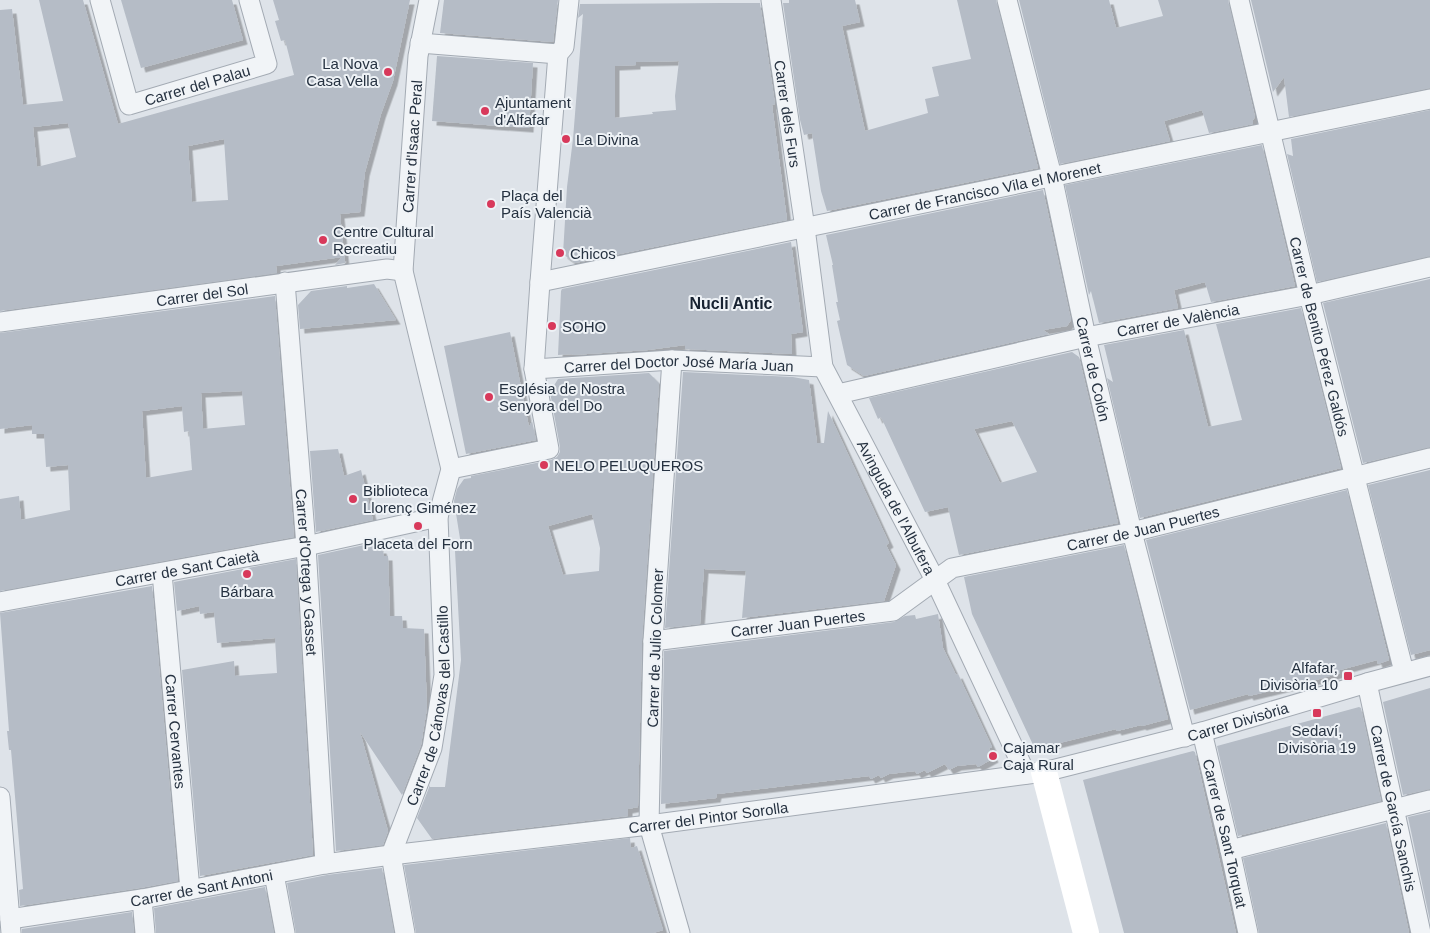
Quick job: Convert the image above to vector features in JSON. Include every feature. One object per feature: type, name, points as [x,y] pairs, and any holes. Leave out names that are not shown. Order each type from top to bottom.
[{"type":"street","name":"Carrer del Palau","points":[[100,0],[129,105],[267,64],[249,0]]},
{"type":"street","name":"Carrer d'Isaac Peral","points":[[429,0],[417,65],[403,271],[451,469]]},
{"type":"street","points":[[438,517],[451,469],[549,449],[534,369],[558,54],[564,47],[569,0]]},
{"type":"street","name":"Carrer dels Furs","points":[[770,0],[805,228]]},
{"type":"street","name":"Carrer de Colón","points":[[1007,0],[1052,176],[1086,338],[1132,532],[1194,735]]},
{"type":"street","name":"Carrer de Benito Pérez Galdós","points":[[1239,0],[1309,295],[1404,672]]},
{"type":"street","points":[[420,43],[558,54]]},
{"type":"street","name":"Carrer de Francisco Vila el Morenet","points":[[540,282],[1430,99]]},
{"type":"street","name":"Avinguda de l'Albufera","points":[[805,228],[823,367],[1035,773],[1086,933]]},
{"type":"street","name":"Carrer de València","points":[[838,394],[1086,338],[1309,295],[1430,268]]},
{"type":"street","name":"Carrer del Sol","points":[[0,322],[285,282],[388,270],[403,271]]},
{"type":"street","name":"Carrer d'Ortega y Gasset","points":[[285,282],[306,546],[325,864]]},
{"type":"street","name":"Carrer del Doctor José María Juan","points":[[534,369],[672,360],[823,367]]},
{"type":"street","name":"Carrer de Julio Colomer","points":[[672,360],[653,641],[649,825],[680,933]]},
{"type":"street","points":[[1354,476],[1430,458]]},
{"type":"street","name":"Carrer de Juan Puertes","points":[[935,580],[952,568],[1132,532],[1354,476]]},
{"type":"street","name":"Carrer de Sant Caietà","points":[[0,602],[306,546],[438,517]]},
{"type":"street","name":"Carrer de Cánovas del Castillo","points":[[391,854],[432,748],[444,675],[438,517]]},
{"type":"street","name":"Carrer Cervantes","points":[[162,573],[190,890]]},
{"type":"street","name":"Carrer Juan Puertes","points":[[653,641],[893,610],[935,580]]},
{"type":"street","name":"Carrer Divisòria","points":[[1035,773],[1194,735],[1404,672],[1430,666]]},
{"type":"street","name":"Carrer de García Sanchis","points":[[1367,683],[1421,933]]},
{"type":"street","name":"Carrer de Sant Torquat","points":[[1194,735],[1230,850],[1248,933]]},
{"type":"street","name":"Carrer del Pintor Sorolla","points":[[391,854],[649,825],[1035,773]]},
{"type":"street","points":[[0,797],[4,882],[11,926]]},
{"type":"street","points":[[1230,850],[1430,800]]},
{"type":"street","points":[[391,854],[405,933]]},
{"type":"street","name":"Carrer de Sant Antoni","points":[[11,926],[325,864],[391,854]]},
{"type":"street","points":[[274,874],[285,933]]},
{"type":"street","points":[[142,900],[145,933]]},
{"type":"building","points":[[39,0],[83,0],[118,124],[294,75],[285,40],[281,41],[275,21],[279,20],[273,0],[410,0],[393,81],[381,114],[365,172],[360,212],[340,214],[345,263],[335,265],[342,257],[276,266],[277,273],[0,311],[0,10],[12,9],[23,105],[63,101]],"holes":[[[68,123],[76,157],[37,167],[33,127]],[[224,139],[228,200],[192,202],[188,146]]]},
{"type":"building","points":[[121,0],[232,0],[243,40],[141,68]]},
{"type":"building","points":[[444,0],[558,0],[553,42],[440,33]]},
{"type":"building","points":[[789,0],[855,0],[860,22],[842,26],[865,131],[928,113],[925,99],[939,96],[932,67],[971,59],[957,0],[996,0],[1038,168],[827,211],[821,191],[812,133],[804,135],[800,120],[783,3],[789,3]]},
{"type":"building","points":[[1019,0],[1109,0],[1116,28],[1163,16],[1158,0],[1228,0],[1255,117],[1253,124],[1209,133],[1202,110],[1164,121],[1170,141],[1060,164]]},
{"type":"building","points":[[1251,0],[1430,0],[1430,88],[1289,117],[1284,77],[1273,92]]},
{"type":"building","points":[[760,3],[775,104],[772,105],[787,220],[575,263],[563,254],[567,187],[573,139],[583,14],[578,18],[580,4]],"holes":[[[679,61],[675,96],[676,110],[615,118],[615,66],[636,65],[636,62]]]},
{"type":"building","points":[[437,56],[533,63],[529,128],[432,121]]},
{"type":"building","points":[[1430,110],[1430,256],[1317,282],[1287,154],[1293,156],[1291,139]]},
{"type":"building","points":[[1262,145],[1295,286],[1211,302],[1205,282],[1174,290],[1178,308],[1099,323],[1091,291],[1089,295],[1065,185]]},
{"type":"building","points":[[1043,190],[1071,320],[1067,326],[1043,330],[1049,334],[864,376],[847,365],[837,321],[840,320],[836,302],[838,302],[833,265],[826,235]]},
{"type":"building","points":[[791,242],[803,332],[791,334],[792,354],[685,349],[685,345],[648,350],[558,355],[562,289]]},
{"type":"building","points":[[1430,279],[1430,447],[1363,463],[1323,303]]},
{"type":"building","points":[[374,284],[396,320],[300,329],[298,305],[311,291]]},
{"type":"building","points":[[275,296],[294,537],[0,591],[0,499],[19,496],[21,520],[70,510],[68,465],[46,467],[44,434],[32,434],[32,425],[0,429],[0,333]],"holes":[[[242,391],[245,425],[203,429],[201,393]],[[182,406],[184,432],[189,431],[192,470],[146,478],[142,411]]]},
{"type":"building","points":[[1301,308],[1341,468],[1140,518],[1107,378],[1113,382],[1104,345],[1184,330],[1208,427],[1242,420],[1216,324]]},
{"type":"building","name":"Església de Nostra Senyora del Do","points":[[510,332],[529,427],[532,421],[536,440],[466,454],[444,346]]},
{"type":"building","points":[[1072,352],[1079,357],[1118,523],[959,555],[948,507],[925,512],[881,417],[878,419],[869,398]],"holes":[[[1012,421],[1037,472],[1000,483],[974,429]]]},
{"type":"building","points":[[683,372],[793,377],[809,380],[817,443],[824,443],[828,411],[889,543],[886,545],[896,565],[884,601],[742,618],[746,571],[704,569],[700,624],[665,628]]},
{"type":"building","points":[[649,373],[659,383],[642,641],[638,807],[628,809],[628,816],[432,839],[417,818],[430,785],[430,787],[445,787],[461,660],[455,551],[462,551],[454,501],[457,489],[464,479],[471,478],[471,476],[551,460],[557,457],[560,447],[550,392],[558,379]],"holes":[[[592,514],[600,548],[599,571],[563,575],[548,526]]]},
{"type":"building","points":[[338,449],[344,476],[361,470],[373,520],[316,532],[310,451]]},
{"type":"building","points":[[1430,470],[1430,650],[1411,655],[1368,485]]},
{"type":"building","points":[[1347,490],[1389,660],[1378,664],[1377,660],[1340,670],[1340,673],[1316,680],[1249,696],[1248,694],[1190,710],[1146,540]]},
{"type":"building","points":[[378,542],[379,549],[382,549],[384,556],[388,556],[390,616],[402,616],[403,628],[424,629],[427,708],[421,745],[402,795],[360,732],[388,831],[383,845],[336,851],[318,555]]},
{"type":"building","points":[[1124,545],[1168,719],[1117,731],[1116,729],[1035,749],[972,614],[964,577]]},
{"type":"building","points":[[296,559],[313,855],[200,876],[182,670],[234,661],[235,676],[277,673],[275,638],[217,643],[214,612],[200,614],[199,606],[177,611],[174,582]]},
{"type":"building","points":[[152,586],[178,881],[20,906],[19,890],[23,889],[11,750],[9,750],[7,731],[9,731],[0,613]]},
{"type":"building","points":[[938,614],[943,648],[956,675],[958,674],[992,747],[989,748],[994,758],[978,767],[976,764],[957,766],[949,770],[945,764],[927,773],[925,770],[917,774],[915,771],[889,774],[881,778],[879,775],[871,779],[869,776],[717,794],[716,798],[661,804],[664,651],[894,622],[905,616],[915,615],[916,619]]},
{"type":"building","points":[[1430,688],[1430,789],[1403,795],[1383,702]]},
{"type":"building","points":[[1361,708],[1381,801],[1238,836],[1217,746]]},
{"type":"building","points":[[1195,752],[1236,933],[1124,933],[1083,780]]},
{"type":"building","points":[[1430,812],[1430,921],[1408,817]]},
{"type":"building","points":[[1386,823],[1409,933],[1259,933],[1243,858]]},
{"type":"building","points":[[630,838],[631,848],[637,846],[663,930],[653,933],[416,933],[404,865]]},
{"type":"building","points":[[382,868],[394,933],[296,933],[287,883],[327,875]]},
{"type":"building","points":[[265,887],[274,933],[156,933],[154,908]]},
{"type":"building","points":[[132,912],[134,933],[22,933],[22,929]]},
{"type":"place","name":"La Nova Casa Vella","points":[[388,72]]},
{"type":"place","name":"Ajuntament d'Alfafar","points":[[485,111]]},
{"type":"place","name":"La Divina","points":[[566,139]]},
{"type":"place","name":"Plaça del País Valencià","points":[[491,204]]},
{"type":"place","name":"Centre Cultural Recreatiu","points":[[323,240]]},
{"type":"place","name":"Chicos","points":[[560,253]]},
{"type":"place","name":"SOHO","points":[[552,326]]},
{"type":"place","name":"Església de Nostra Senyora del Do","points":[[489,397]]},
{"type":"place","name":"NELO PELUQUEROS","points":[[544,465]]},
{"type":"place","name":"Biblioteca Llorenç Giménez","points":[[353,499]]},
{"type":"place","name":"Placeta del Forn","points":[[418,526]]},
{"type":"place","name":"Bárbara","points":[[247,574]]},
{"type":"place","name":"Alfafar, Divisòria 10","points":[[1348,676]]},
{"type":"place","name":"Sedaví, Divisòria 19","points":[[1317,713]]},
{"type":"place","name":"Cajamar Caja Rural","points":[[993,756]]},
{"type":"district","name":"Nucli Antic","points":[[731,303]]}]
